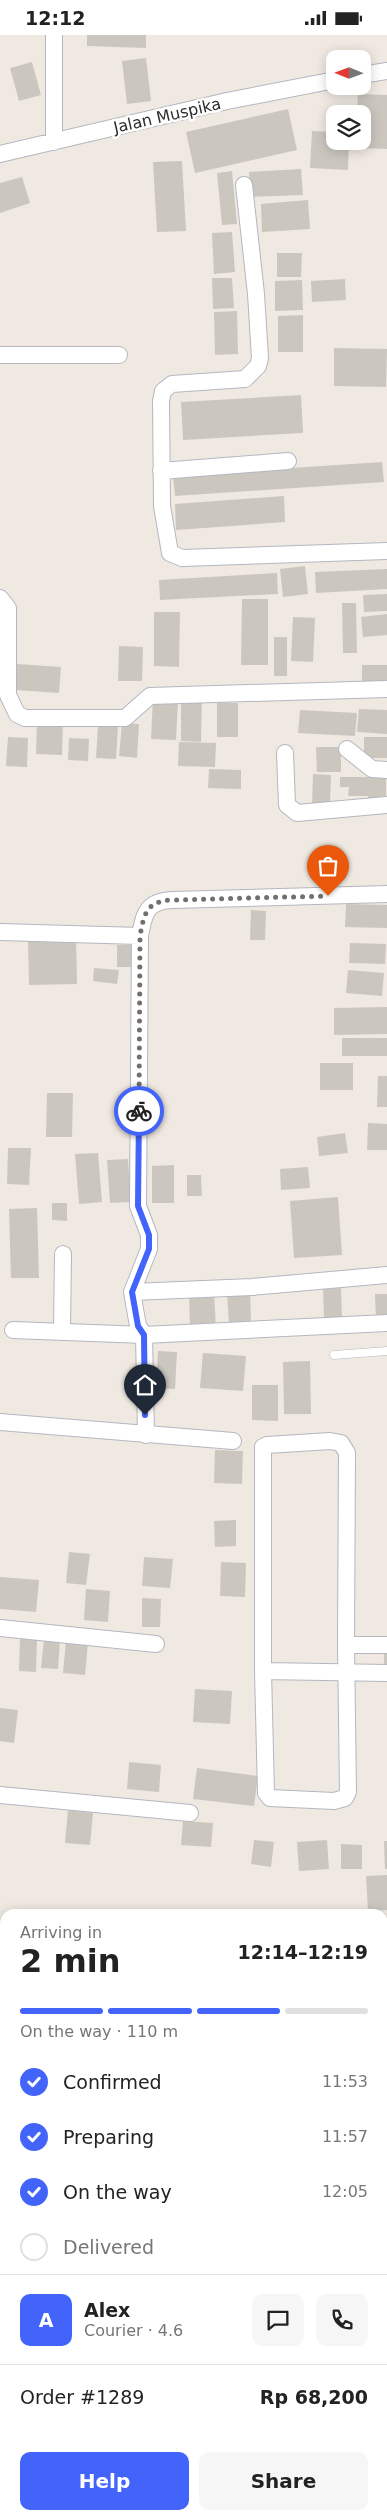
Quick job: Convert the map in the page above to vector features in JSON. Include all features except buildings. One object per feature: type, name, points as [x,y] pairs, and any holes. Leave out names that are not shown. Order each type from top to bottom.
[{"type":"street","points":[[54,35],[54,142]]},
{"type":"street","points":[[371,74],[387,71]]},
{"type":"street","name":"Jalan Muspika","points":[[0,154],[227,101],[326,82]]},
{"type":"street","points":[[244,185],[256,294],[260,358],[258,366],[251,376],[245,379],[172,384],[165,387],[161,401],[161,471],[167,543],[170,553],[175,557],[209,558],[387,551]]},
{"type":"street","points":[[0,355],[119,355]]},
{"type":"street","points":[[161,471],[288,461]]},
{"type":"street","points":[[0,598],[8,609],[8,695],[16,714],[25,718],[125,718],[148,697],[387,689]]},
{"type":"street","points":[[347,749],[372,769],[387,770]]},
{"type":"street","points":[[285,753],[286,798],[287,805],[293,811],[297,813],[387,805]]},
{"type":"street","points":[[146,1435],[144,1335],[138,1326],[132,1292],[149,1249],[149,1235],[138,1206],[140,936],[150,906],[159,900],[387,894]]},
{"type":"street","points":[[0,932],[140,936]]},
{"type":"street","points":[[62,1331],[63,1254]]},
{"type":"street","points":[[132,1292],[252,1287],[387,1275]]},
{"type":"street","points":[[12,1329],[144,1335],[387,1323]]},
{"type":"street","points":[[0,1422],[233,1441]]},
{"type":"street","points":[[330,1441],[341,1443],[346,1453],[346,1645],[348,1792],[345,1798],[334,1801],[270,1798],[266,1793],[263,1671],[262,1454],[263,1447],[267,1445],[330,1441]]},
{"type":"street","points":[[0,1628],[156,1644]]},
{"type":"street","points":[[346,1645],[387,1645]]},
{"type":"street","points":[[263,1671],[387,1673]]},
{"type":"street","points":[[0,1795],[190,1813]]},
{"type":"lane","points":[[334,1355],[387,1351]]},
{"type":"way so far","points":[[139,1111],[140,936],[142,924],[150,906],[159,900],[328,896]]},
{"type":"route","points":[[139,1111],[138,1206],[149,1235],[149,1249],[132,1292],[138,1326],[144,1335],[145,1415]]}]
